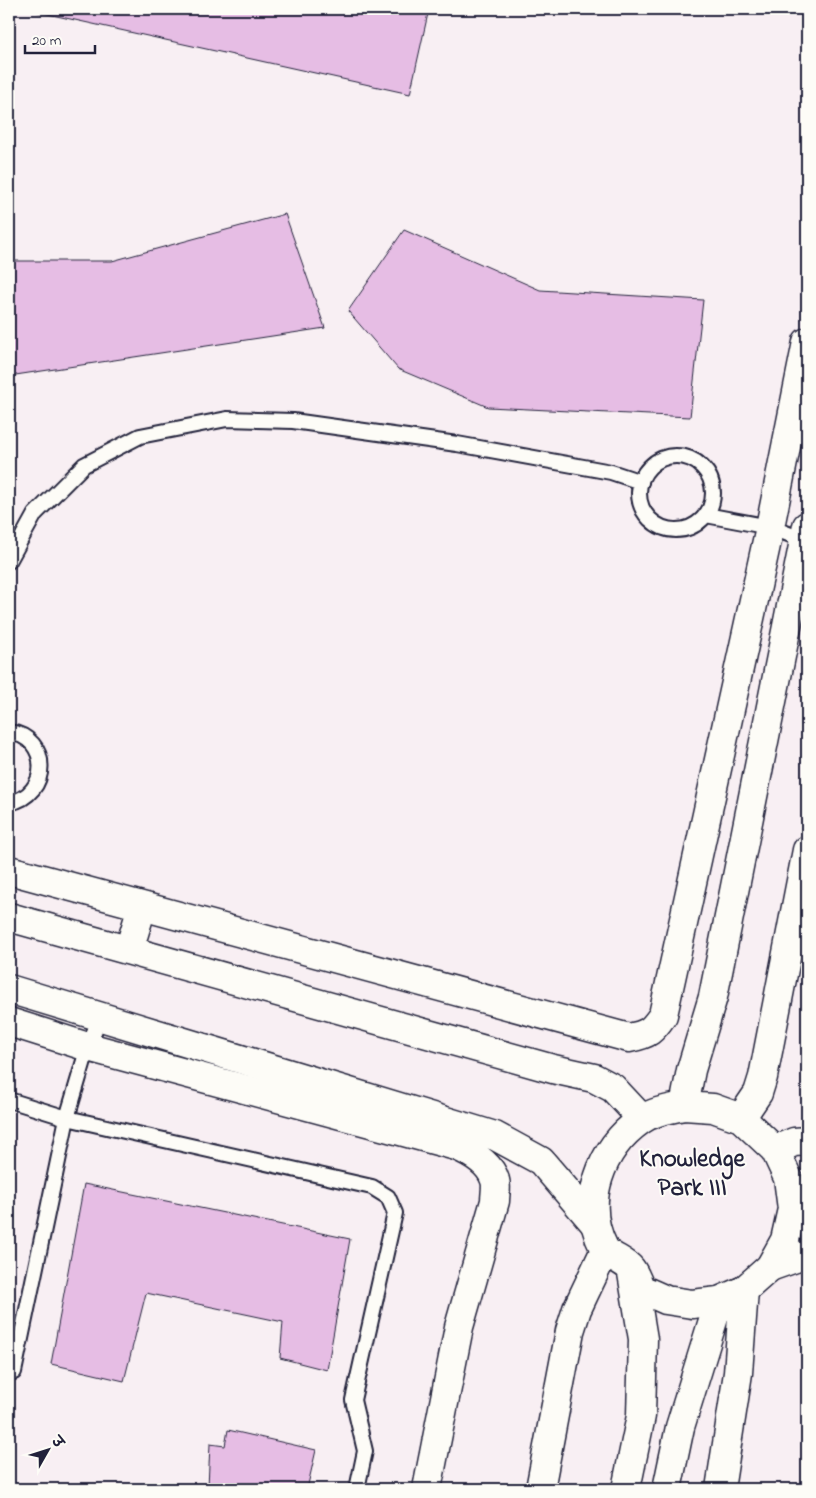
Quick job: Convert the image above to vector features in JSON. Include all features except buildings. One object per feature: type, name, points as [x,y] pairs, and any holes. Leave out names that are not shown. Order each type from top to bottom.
[{"type":"street","points":[[9,870],[629,1038],[641,1036],[653,1029],[663,1015],[770,527],[807,342]]},
{"type":"street","points":[[684,1106],[691,1070],[713,996],[806,533]]},
{"type":"street","points":[[741,1118],[758,1093],[763,1077],[807,850]]},
{"type":"street","points":[[129,950],[142,906]]},
{"type":"street","points":[[9,916],[543,1066],[594,1078],[613,1088],[642,1119]]},
{"type":"street","points":[[9,990],[495,1136],[541,1161],[595,1224]]},
{"type":"street","points":[[9,1022],[88,1047],[456,1146],[472,1153],[487,1168],[495,1180],[495,1201],[459,1327],[427,1489]]},
{"type":"street","points":[[684,1106],[713,1108],[741,1118],[774,1150],[788,1178],[792,1209],[786,1240],[770,1267],[744,1290],[719,1301],[692,1304],[666,1300],[641,1289],[631,1268],[605,1250],[595,1224],[594,1194],[602,1164],[619,1138],[642,1119],[662,1110],[684,1106]]},
{"type":"street","points":[[774,1150],[794,1142],[807,1141]]},
{"type":"street","points":[[540,1489],[570,1331],[577,1309],[605,1250]]},
{"type":"street","points":[[770,1267],[807,1254]]},
{"type":"street","points":[[626,1489],[641,1416],[643,1339],[631,1268]]},
{"type":"street","points":[[720,1489],[738,1373],[744,1290]]},
{"type":"street","points":[[667,1489],[680,1427],[719,1301]]},
{"type":"lane","points":[[9,561],[35,514],[84,465],[140,436],[227,419],[293,421],[447,443],[611,472],[641,482]]},
{"type":"lane","points":[[672,456],[694,461],[703,468],[710,479],[713,492],[712,504],[706,515],[697,524],[685,529],[673,530],[660,527],[650,520],[643,509],[639,497],[644,475],[651,466],[672,456]]},
{"type":"lane","points":[[706,515],[806,533]]},
{"type":"lane","points":[[9,732],[25,738],[33,745],[41,766],[40,777],[35,788],[22,799],[9,803]]},
{"type":"lane","points":[[14,1372],[67,1118],[88,1047],[100,1017]]},
{"type":"lane","points":[[9,1100],[67,1118],[372,1187],[388,1197],[395,1213],[353,1400],[365,1451],[357,1489]]},
{"type":"district","name":"Knowledge Park III","points":[[692,1174]]}]
